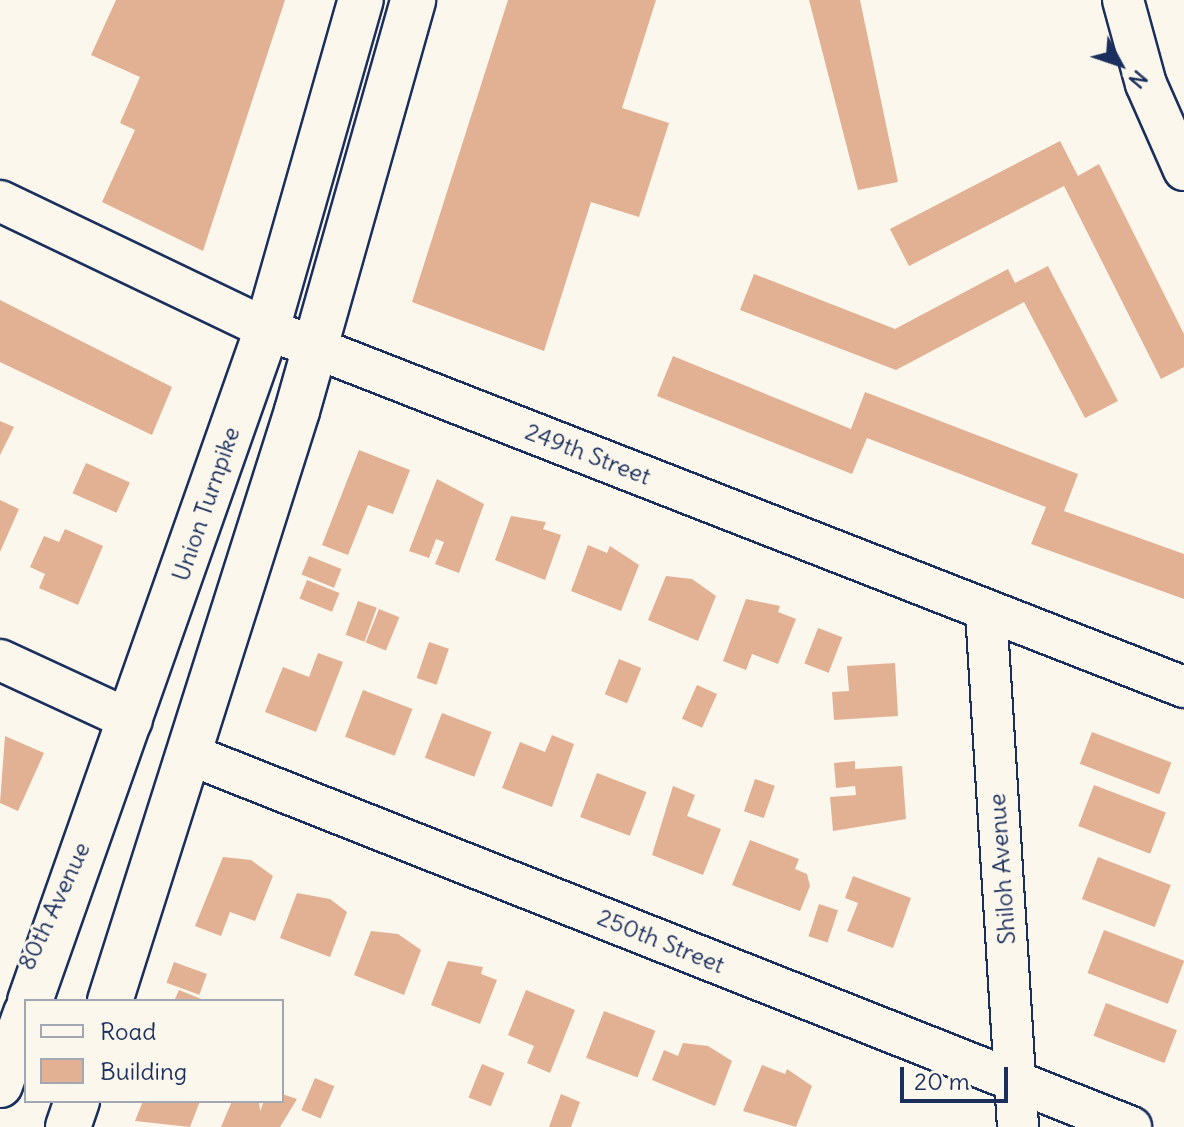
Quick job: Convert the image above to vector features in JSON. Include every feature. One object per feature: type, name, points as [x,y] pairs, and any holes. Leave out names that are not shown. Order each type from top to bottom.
[{"type":"main road","name":"Union Turnpike","points":[[31,999],[132,721],[267,329],[361,0]]},
{"type":"main road","points":[[111,999],[191,755],[314,347],[413,0]]},
{"type":"main road","points":[[0,1085],[24,1019]]},
{"type":"main road","points":[[68,1127],[76,1103]]},
{"type":"street","points":[[1123,0],[1146,84],[1184,170]]},
{"type":"street","name":"249th Street","points":[[0,201],[267,329],[1184,687]]},
{"type":"street","name":"Shiloh Avenue","points":[[986,611],[1018,1127]]},
{"type":"street","points":[[0,660],[132,721]]},
{"type":"street","name":"250th Street","points":[[191,755],[1131,1127]]},
{"type":"street","name":"80th Avenue","points":[[0,1023],[107,790]]},
{"type":"building","points":[[116,0],[285,0],[203,251],[102,202],[135,130],[120,123],[140,77],[91,55]]},
{"type":"building","points":[[508,0],[656,0],[622,108],[669,123],[639,217],[591,202],[544,351],[412,302]]},
{"type":"building","points":[[809,0],[860,0],[898,182],[858,190]]},
{"type":"building","points":[[1060,141],[1078,176],[1099,164],[1184,334],[1184,367],[1161,379],[1064,186],[909,266],[890,229]]},
{"type":"building","points":[[1048,266],[1118,401],[1085,418],[1024,302],[896,370],[740,310],[754,274],[895,329],[1008,269],[1015,283]]},
{"type":"building","points":[[0,300],[172,387],[152,435],[0,362]]},
{"type":"building","points":[[673,356],[851,429],[865,392],[1078,474],[1064,511],[1184,554],[1184,599],[1031,544],[1046,507],[867,438],[852,474],[657,396]]},
{"type":"building","points":[[0,421],[14,427],[0,455]]},
{"type":"building","points":[[359,450],[410,470],[393,514],[368,505],[348,555],[322,545]]},
{"type":"building","points":[[86,463],[130,483],[116,513],[73,493]]},
{"type":"building","points":[[437,479],[484,504],[459,573],[435,564],[444,542],[436,539],[429,558],[409,551]]},
{"type":"building","points":[[0,500],[19,509],[0,552]]},
{"type":"building","points":[[511,516],[546,522],[543,529],[561,535],[545,580],[495,560]]},
{"type":"building","points":[[65,529],[103,546],[78,605],[39,588],[45,574],[30,567],[44,536],[59,542]]},
{"type":"building","points":[[588,545],[607,553],[610,546],[639,565],[621,611],[571,591]]},
{"type":"building","points":[[309,556],[341,569],[334,588],[302,575]]},
{"type":"building","points":[[666,576],[692,579],[716,596],[698,641],[648,620]]},
{"type":"building","points":[[307,580],[339,593],[332,612],[300,599]]},
{"type":"building","points":[[746,599],[780,606],[778,612],[796,619],[778,664],[752,654],[746,670],[723,661]]},
{"type":"building","points":[[358,601],[377,608],[364,642],[346,635]]},
{"type":"building","points":[[379,609],[399,617],[386,651],[366,642]]},
{"type":"building","points":[[818,628],[842,637],[829,673],[804,663]]},
{"type":"building","points":[[429,642],[449,649],[436,685],[417,678]]},
{"type":"building","points":[[318,653],[343,662],[316,732],[265,712],[283,667],[309,677]]},
{"type":"building","points":[[619,659],[641,668],[627,703],[605,694]]},
{"type":"building","points":[[895,663],[898,716],[834,720],[832,692],[849,691],[847,666]]},
{"type":"building","points":[[697,685],[717,694],[702,728],[682,719]]},
{"type":"building","points":[[363,690],[412,709],[395,756],[345,737]]},
{"type":"building","points":[[442,713],[491,732],[474,777],[425,758]]},
{"type":"building","points":[[1092,732],[1171,762],[1159,794],[1080,764]]},
{"type":"building","points":[[552,735],[574,744],[552,807],[502,788],[520,742],[545,752]]},
{"type":"building","points":[[5,736],[44,753],[18,811],[0,803]]},
{"type":"building","points":[[855,761],[855,769],[902,766],[906,819],[833,831],[830,797],[856,795],[855,786],[836,788],[834,763]]},
{"type":"building","points":[[597,773],[646,792],[630,836],[580,817]]},
{"type":"building","points":[[755,779],[775,786],[764,818],[744,811]]},
{"type":"building","points":[[1094,785],[1166,813],[1150,854],[1078,826]]},
{"type":"building","points":[[673,786],[695,795],[687,816],[721,829],[703,875],[652,855]]},
{"type":"building","points":[[750,840],[799,859],[795,869],[807,874],[810,886],[800,911],[732,885]]},
{"type":"building","points":[[223,857],[251,860],[273,876],[255,921],[230,912],[221,936],[195,926]]},
{"type":"building","points":[[1098,857],[1171,885],[1155,927],[1082,899]]},
{"type":"building","points":[[853,876],[911,898],[893,948],[847,931],[858,903],[845,898]]},
{"type":"building","points":[[297,893],[330,899],[347,912],[330,957],[280,938]]},
{"type":"building","points":[[819,904],[838,910],[828,943],[808,936]]},
{"type":"building","points":[[1104,930],[1184,961],[1168,1004],[1088,973]]},
{"type":"building","points":[[371,931],[398,934],[421,950],[404,995],[354,975]]},
{"type":"building","points":[[448,961],[483,967],[481,974],[497,980],[480,1024],[431,1005]]},
{"type":"building","points":[[174,962],[207,974],[199,995],[166,983]]},
{"type":"building","points":[[179,990],[201,999],[175,999]]},
{"type":"building","points":[[526,990],[575,1010],[550,1073],[527,1063],[534,1046],[508,1035]]},
{"type":"building","points":[[1106,1003],[1177,1030],[1164,1063],[1093,1036]]},
{"type":"building","points":[[604,1011],[655,1031],[637,1077],[586,1058]]},
{"type":"building","points":[[683,1043],[708,1046],[732,1061],[715,1106],[652,1080],[664,1050],[678,1056]]},
{"type":"building","points":[[482,1064],[504,1073],[491,1106],[469,1097]]},
{"type":"building","points":[[762,1065],[785,1074],[787,1069],[812,1086],[796,1127],[743,1111]]},
{"type":"building","points":[[315,1078],[334,1086],[321,1118],[301,1110]]},
{"type":"building","points":[[561,1094],[580,1102],[571,1127],[549,1127]]},
{"type":"building","points":[[284,1095],[297,1099],[280,1127],[221,1127],[231,1103],[259,1103],[260,1111],[263,1103],[284,1103]]},
{"type":"building","points":[[142,1103],[199,1103],[190,1127],[135,1121]]}]
